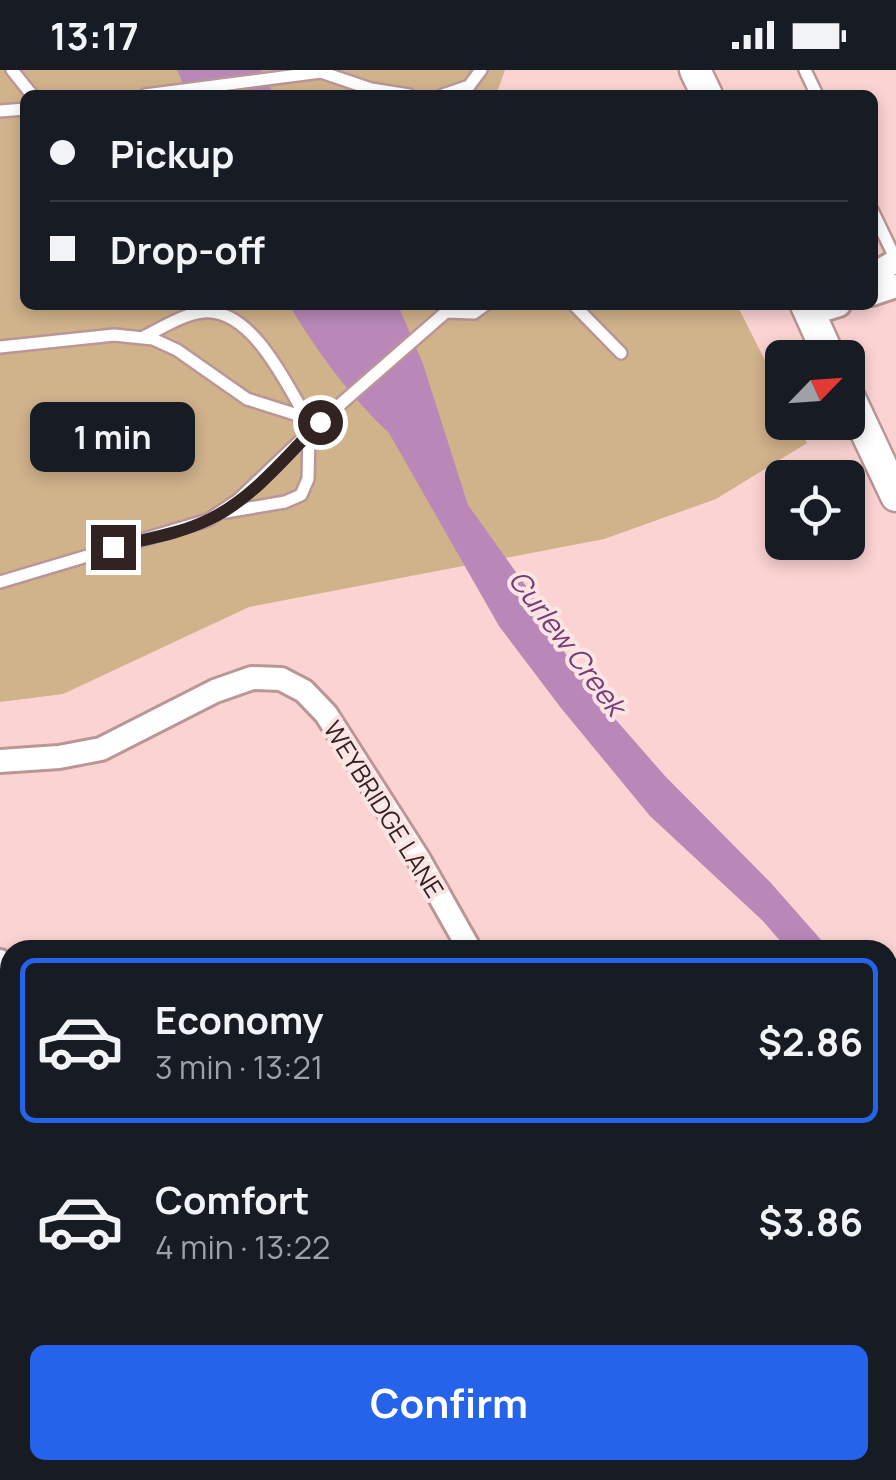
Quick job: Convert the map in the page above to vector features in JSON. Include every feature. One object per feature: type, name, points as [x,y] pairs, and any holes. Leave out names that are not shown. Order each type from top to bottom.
[{"type":"main road","points":[[821,310],[826,340]]},
{"type":"main road","points":[[865,430],[896,496]]},
{"type":"street","name":"WEYBRIDGE LANE","points":[[0,761],[59,757],[101,748],[215,691],[252,678],[281,679],[304,691],[326,714],[418,858],[457,940]]},
{"type":"lane","points":[[12,70],[28,90]]},
{"type":"lane","points":[[460,90],[481,70]]},
{"type":"lane","points":[[180,90],[332,73],[377,90]]},
{"type":"lane","points":[[890,234],[896,260]]},
{"type":"lane","points":[[222,512],[308,434],[318,419],[448,311],[478,310]]},
{"type":"lane","points":[[579,310],[621,353]]},
{"type":"lane","points":[[143,337],[198,312],[235,318],[318,419]]},
{"type":"lane","points":[[0,347],[114,335],[143,337],[177,350],[246,399],[318,419]]},
{"type":"lane","points":[[0,582],[181,530],[222,512],[286,502],[301,494],[308,479],[308,434]]},
{"type":"shaded area","points":[[0,70],[505,70],[498,90],[20,90],[20,310],[740,310],[765,360],[765,440],[807,443],[779,460],[765,460],[765,469],[716,499],[604,539],[249,607],[63,694],[0,702]]},
{"type":"shaded area","points":[[177,70],[261,70],[271,90],[186,90]]},
{"type":"shaded area","points":[[292,310],[400,310],[423,364],[468,505],[536,600],[565,653],[609,712],[665,776],[821,940],[779,940],[650,816],[499,626],[389,433],[360,404]]},
{"type":"route","points":[[113,547],[181,530],[222,512],[320,422]]},
{"type":"water label","name":"Curlew Creek","points":[[568,642]]}]
